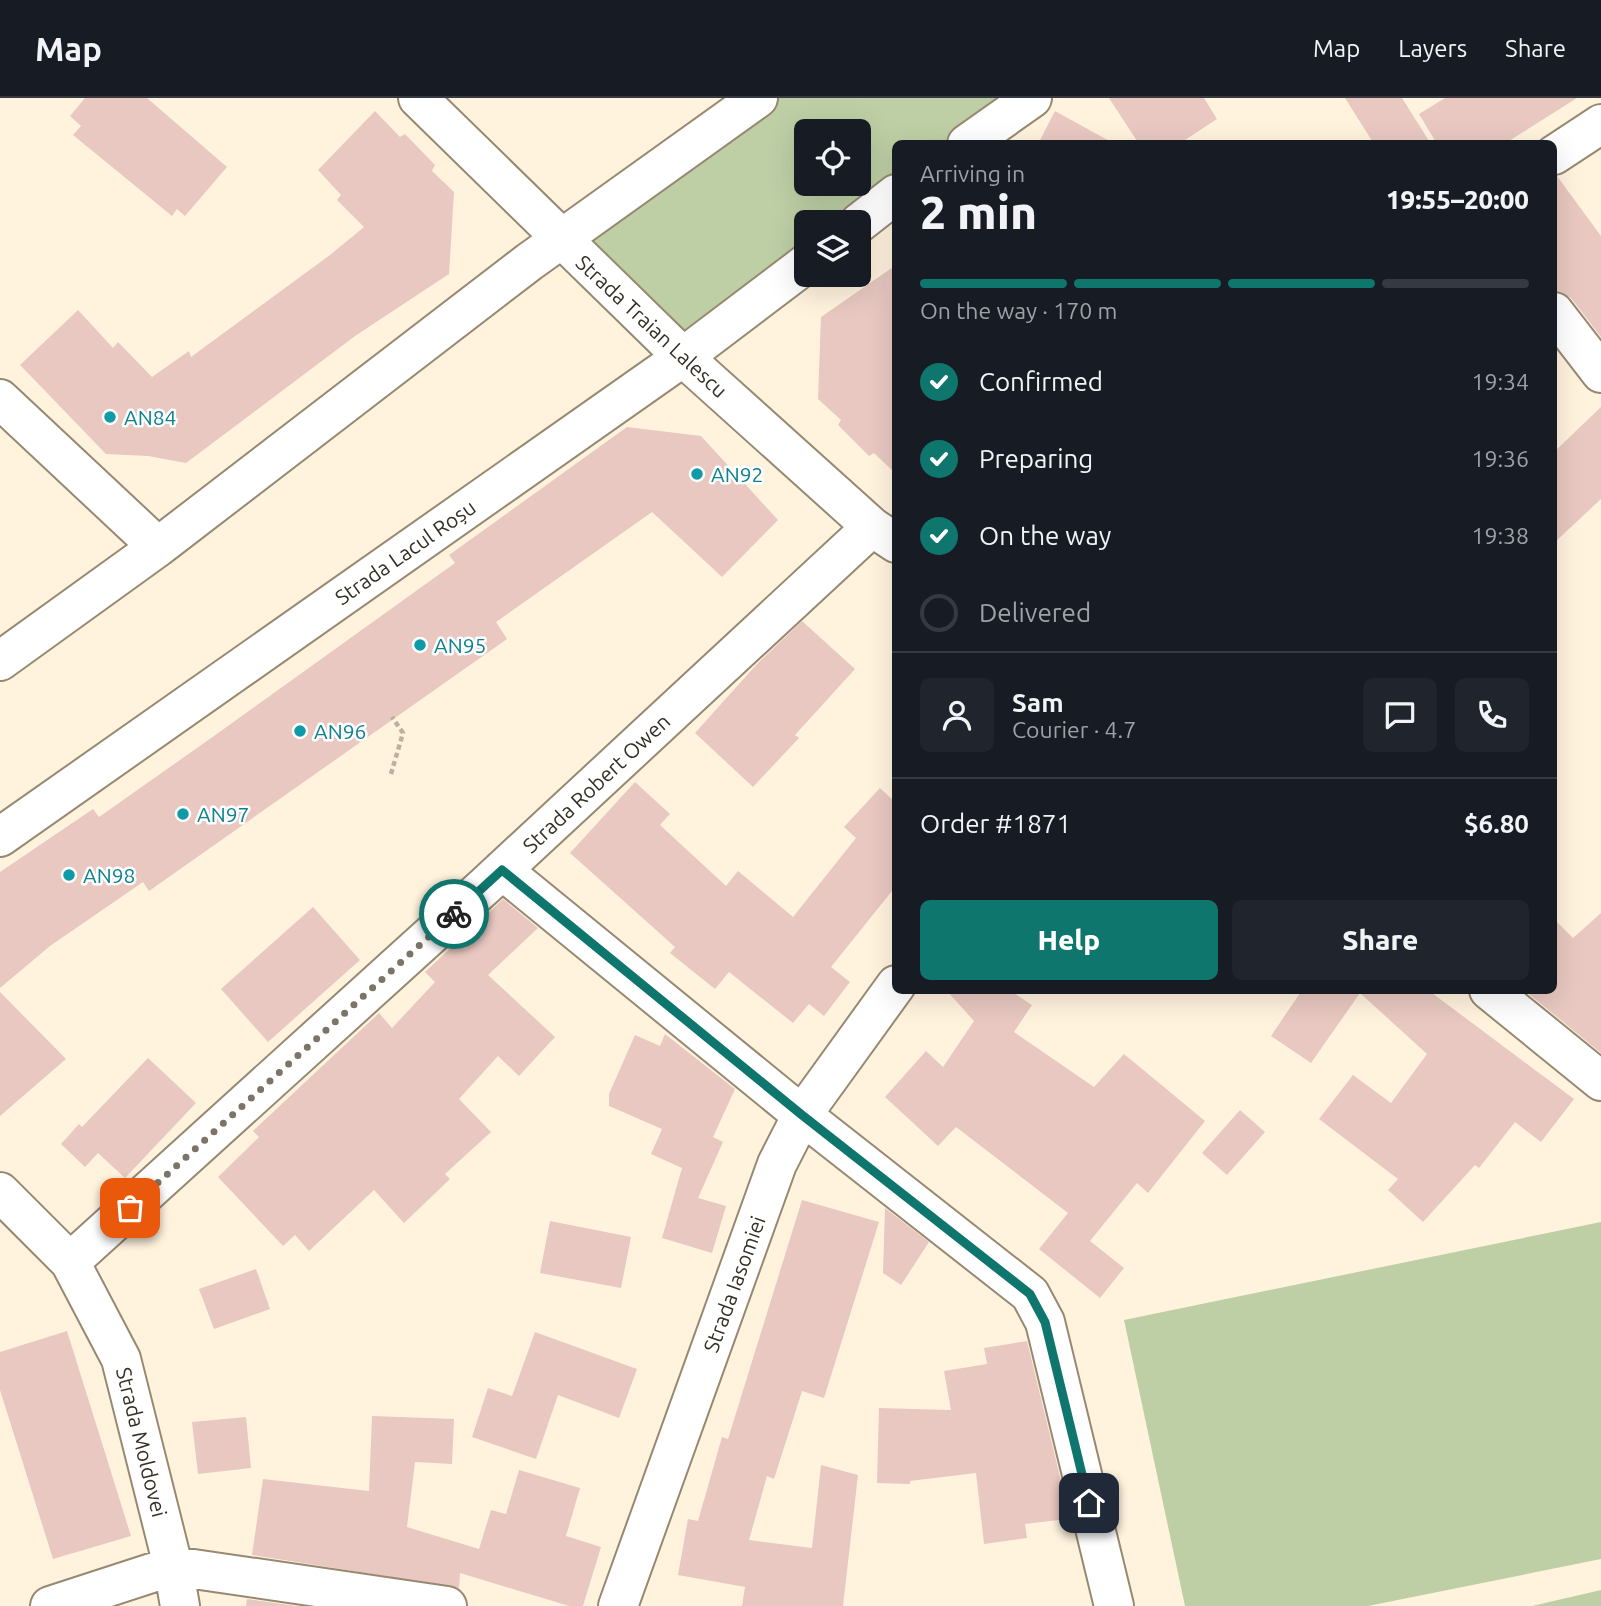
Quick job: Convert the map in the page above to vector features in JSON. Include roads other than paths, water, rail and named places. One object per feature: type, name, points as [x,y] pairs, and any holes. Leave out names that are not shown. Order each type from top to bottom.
[{"type":"street","name":"Strada Traian Lalescu","points":[[418,98],[683,357],[884,535]]},
{"type":"street","points":[[0,661],[158,547],[561,240],[758,98]]},
{"type":"street","points":[[973,140],[1032,98]]},
{"type":"street","points":[[1557,153],[1601,124]]},
{"type":"street","points":[[871,214],[892,197]]},
{"type":"street","name":"Strada Lacul Roșu","points":[[0,837],[683,357],[794,273]]},
{"type":"street","points":[[1557,316],[1601,373]]},
{"type":"street","points":[[0,399],[158,547]]},
{"type":"street","name":"Strada Robert Owen","points":[[70,1262],[502,870],[884,535]]},
{"type":"street","points":[[502,870],[802,1115],[1030,1294],[1045,1322],[1114,1606]]},
{"type":"street","name":"Strada Iasomiei","points":[[618,1606],[777,1164],[802,1115],[892,991]]},
{"type":"street","points":[[1494,994],[1601,1082]]},
{"type":"street","name":"Strada Moldovei","points":[[0,1192],[70,1262],[121,1359],[173,1566],[180,1606]]},
{"type":"street","points":[[50,1606],[173,1566],[447,1606]]},
{"type":"place","name":"AN84","points":[[110,417]]},
{"type":"place","name":"AN92","points":[[697,474]]},
{"type":"place","name":"AN95","points":[[420,645]]},
{"type":"place","name":"AN96","points":[[300,731]]},
{"type":"place","name":"AN97","points":[[183,814]]},
{"type":"place","name":"AN98","points":[[69,875]]}]
